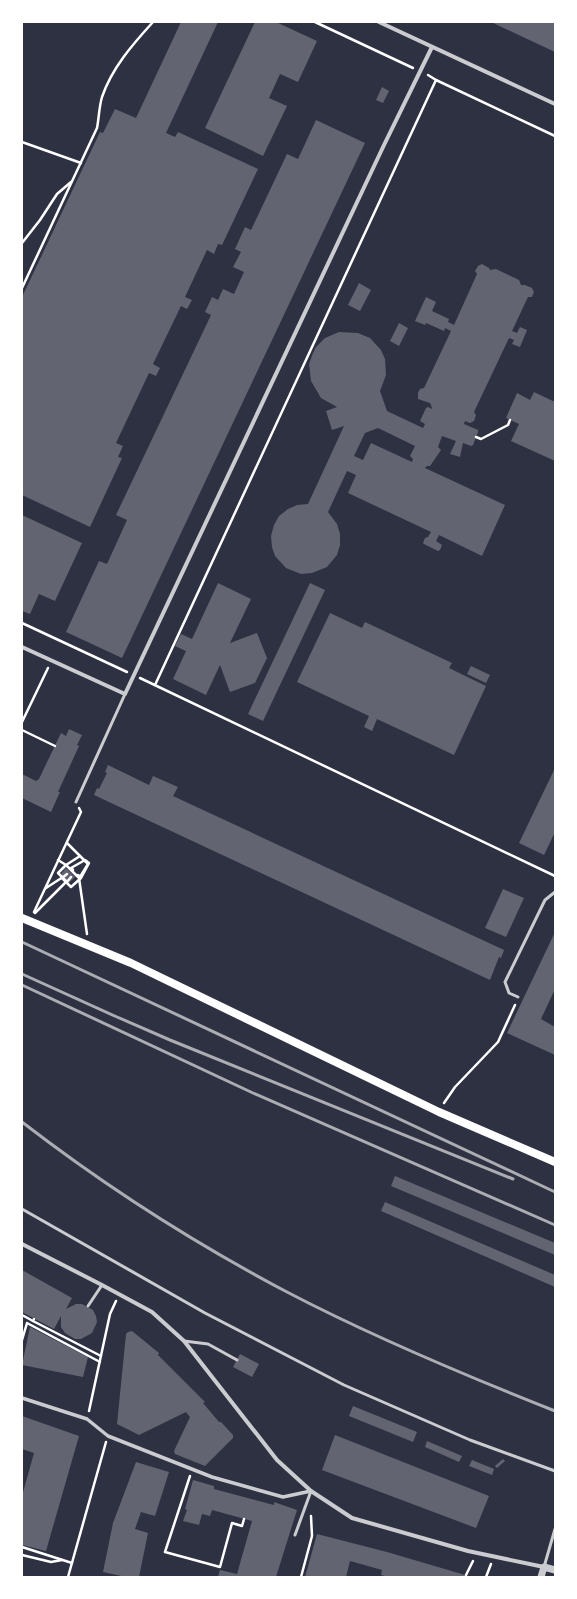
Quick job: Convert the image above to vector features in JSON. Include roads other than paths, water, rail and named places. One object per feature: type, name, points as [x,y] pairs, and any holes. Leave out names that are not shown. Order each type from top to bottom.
[{"type":"main road","points":[[28,918],[164,978],[439,1112],[555,1162]]},
{"type":"street","points":[[379,22],[555,104]]},
{"type":"street","points":[[22,647],[125,694],[432,47]]},
{"type":"street","points":[[22,1244],[152,1312],[184,1341],[277,1460],[310,1491],[352,1518],[477,1553],[555,1570]]},
{"type":"street","points":[[22,1398],[87,1419],[108,1436],[212,1477],[282,1497],[310,1491]]},
{"type":"street","points":[[541,1577],[544,1567]]},
{"type":"lane","points":[[76,802],[125,694]]},
{"type":"lane","points":[[518,997],[509,993],[505,982],[545,900],[555,892]]},
{"type":"lane","points":[[22,1209],[205,1313],[344,1385],[470,1440],[555,1471]]},
{"type":"lane","points":[[88,1306],[102,1285]]},
{"type":"lane","points":[[184,1341],[208,1344],[237,1360]]},
{"type":"lane","points":[[295,1535],[310,1491]]},
{"type":"lane","points":[[544,1567],[555,1529]]},
{"type":"railway","points":[[22,942],[555,1192]]},
{"type":"railway","points":[[22,974],[170,1040],[513,1179]]},
{"type":"railway","points":[[22,985],[253,1093],[555,1225]]},
{"type":"railway","points":[[22,1122],[85,1169],[151,1213],[218,1254],[287,1292],[352,1325],[487,1384],[555,1411]]}]
